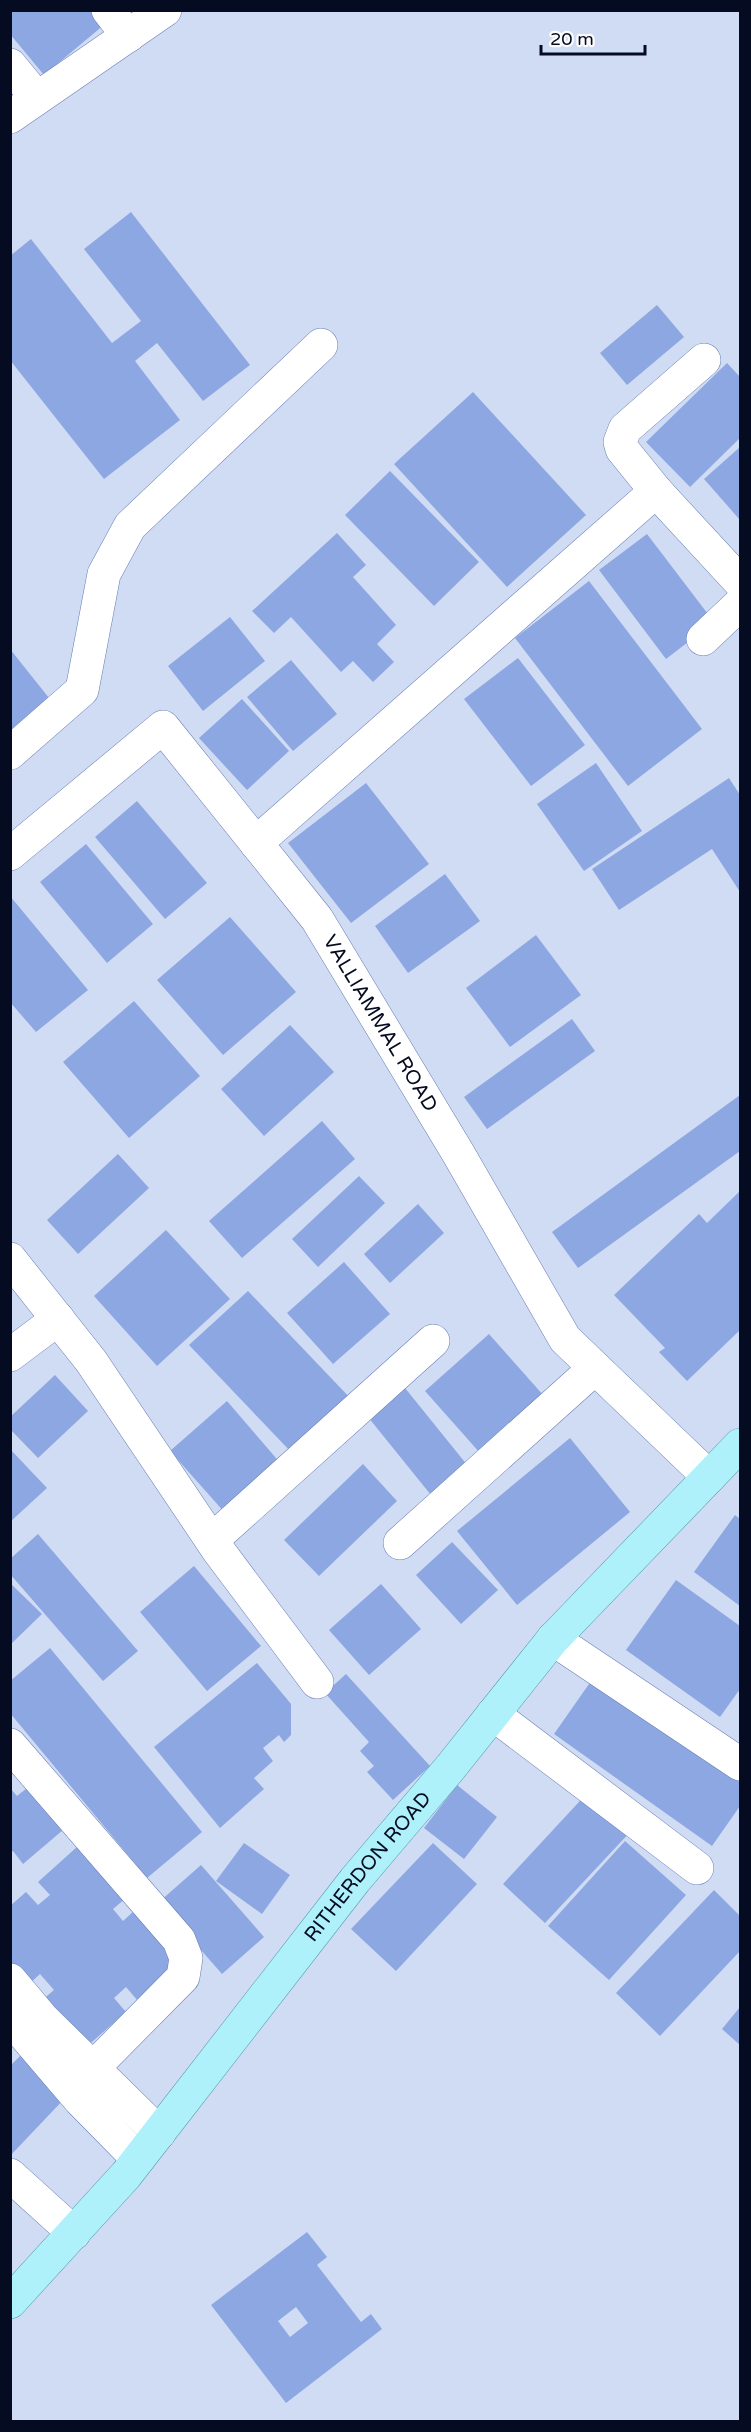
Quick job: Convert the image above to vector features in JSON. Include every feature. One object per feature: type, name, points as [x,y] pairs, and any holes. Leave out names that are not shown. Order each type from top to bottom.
[{"type":"main road","name":"RITHERDON ROAD","points":[[10,2302],[138,2159],[355,1880],[554,1639],[741,1445]]},
{"type":"street","points":[[108,10],[128,36]]},
{"type":"street","points":[[10,117],[165,10]]},
{"type":"street","points":[[10,65],[37,98]]},
{"type":"street","points":[[10,753],[82,690],[104,574],[130,526],[321,345]]},
{"type":"street","points":[[704,360],[625,429],[620,442],[622,449],[656,491],[741,582]]},
{"type":"street","points":[[256,843],[656,491]]},
{"type":"street","points":[[703,639],[741,604]]},
{"type":"street","name":"VALLIAMMAL ROAD","points":[[10,854],[163,727],[317,919],[458,1153],[565,1339],[709,1477]]},
{"type":"street","points":[[10,1259],[92,1361],[212,1540],[317,1682]]},
{"type":"street","points":[[10,1355],[58,1319]]},
{"type":"street","points":[[212,1540],[433,1341]]},
{"type":"street","points":[[400,1543],[595,1368]]},
{"type":"street","points":[[554,1639],[741,1764]]},
{"type":"street","points":[[493,1713],[697,1868]]},
{"type":"street","points":[[10,1745],[179,1940],[186,1958],[183,1977],[93,2068]]},
{"type":"street","points":[[10,1980],[42,2018],[159,2133]]},
{"type":"street","points":[[10,2019],[81,2100],[138,2159]]},
{"type":"street","points":[[10,2175],[74,2233]]},
{"type":"building","points":[[10,10],[94,10],[105,24],[44,75],[10,34]]},
{"type":"building","points":[[131,212],[250,365],[203,401],[157,343],[135,361],[180,420],[104,479],[10,360],[10,256],[31,239],[112,343],[141,321],[84,249]]},
{"type":"building","points":[[657,305],[684,337],[627,385],[600,353]]},
{"type":"building","points":[[727,363],[740,377],[740,438],[690,487],[646,442]]},
{"type":"building","points":[[473,392],[586,515],[507,587],[394,464]]},
{"type":"building","points":[[740,447],[740,520],[704,479]]},
{"type":"building","points":[[390,471],[479,562],[434,606],[345,515]]},
{"type":"building","points":[[337,533],[366,565],[353,577],[396,625],[377,644],[394,662],[373,682],[353,661],[341,672],[291,617],[274,633],[252,611]]},
{"type":"building","points":[[647,534],[714,622],[666,659],[599,570]]},
{"type":"building","points":[[589,581],[702,729],[628,786],[515,638]]},
{"type":"building","points":[[230,617],[265,661],[203,711],[168,666]]},
{"type":"building","points":[[10,649],[53,703],[10,737]]},
{"type":"building","points":[[518,658],[585,745],[531,786],[464,699]]},
{"type":"building","points":[[291,660],[337,714],[293,751],[247,697]]},
{"type":"building","points":[[242,699],[289,751],[247,790],[199,738]]},
{"type":"building","points":[[596,763],[642,831],[584,871],[537,804]]},
{"type":"building","points":[[729,778],[740,795],[740,892],[712,849],[619,910],[592,869]]},
{"type":"building","points":[[366,783],[429,864],[351,923],[288,843]]},
{"type":"building","points":[[137,801],[207,883],[165,919],[95,837]]},
{"type":"building","points":[[86,844],[153,924],[107,963],[40,882]]},
{"type":"building","points":[[445,874],[480,921],[408,973],[375,926]]},
{"type":"building","points":[[10,896],[88,990],[36,1032],[10,1002]]},
{"type":"building","points":[[230,917],[296,992],[223,1055],[157,980]]},
{"type":"building","points":[[536,935],[581,995],[510,1047],[466,988]]},
{"type":"building","points":[[134,1001],[200,1076],[129,1138],[63,1062]]},
{"type":"building","points":[[572,1019],[595,1051],[487,1129],[464,1097]]},
{"type":"building","points":[[290,1025],[334,1072],[264,1136],[221,1089]]},
{"type":"building","points":[[740,1095],[740,1151],[578,1268],[552,1232]]},
{"type":"building","points":[[322,1121],[355,1159],[242,1258],[209,1221]]},
{"type":"building","points":[[118,1154],[149,1188],[78,1254],[47,1220]]},
{"type":"building","points":[[359,1176],[385,1203],[318,1267],[292,1239]]},
{"type":"building","points":[[740,1191],[740,1330],[687,1381],[659,1352],[665,1348],[614,1295],[699,1214],[707,1223]]},
{"type":"building","points":[[418,1204],[444,1233],[390,1283],[364,1254]]},
{"type":"building","points":[[166,1230],[230,1299],[157,1366],[94,1296]]},
{"type":"building","points":[[344,1262],[390,1314],[333,1364],[287,1313]]},
{"type":"building","points":[[248,1291],[353,1401],[292,1453],[189,1345]]},
{"type":"building","points":[[489,1334],[544,1396],[480,1453],[425,1391]]},
{"type":"building","points":[[55,1375],[88,1411],[38,1458],[10,1429],[10,1417]]},
{"type":"building","points":[[405,1388],[472,1471],[435,1500],[368,1417]]},
{"type":"building","points":[[227,1401],[282,1465],[226,1514],[170,1451]]},
{"type":"building","points":[[570,1438],[630,1512],[517,1605],[457,1531]]},
{"type":"building","points":[[10,1449],[47,1488],[10,1522]]},
{"type":"building","points":[[363,1464],[397,1501],[319,1576],[284,1540]]},
{"type":"building","points":[[735,1515],[740,1519],[740,1606],[694,1572]]},
{"type":"building","points":[[38,1534],[138,1651],[103,1681],[10,1574],[10,1559]]},
{"type":"building","points":[[452,1542],[498,1590],[461,1624],[416,1575]]},
{"type":"building","points":[[194,1566],[261,1646],[207,1691],[140,1612]]},
{"type":"building","points":[[676,1580],[740,1626],[740,1689],[720,1717],[626,1650]]},
{"type":"building","points":[[10,1583],[42,1614],[10,1645]]},
{"type":"building","points":[[381,1584],[421,1629],[369,1675],[329,1630]]},
{"type":"building","points":[[50,1648],[202,1832],[147,1878],[10,1713],[10,1681]]},
{"type":"building","points":[[257,1663],[291,1704],[291,1735],[284,1742],[279,1735],[263,1748],[273,1761],[254,1778],[264,1789],[220,1828],[154,1747]]},
{"type":"building","points":[[346,1674],[430,1766],[393,1800],[367,1772],[374,1766],[360,1751],[369,1742],[325,1693]]},
{"type":"building","points":[[596,1674],[740,1776],[740,1806],[712,1846],[554,1734]]},
{"type":"building","points":[[457,1785],[497,1817],[464,1859],[424,1828]]},
{"type":"building","points":[[10,1788],[17,1796],[27,1788],[63,1830],[23,1864],[13,1851],[10,1853]]},
{"type":"building","points":[[590,1790],[632,1830],[545,1923],[503,1884]]},
{"type":"building","points":[[625,1841],[686,1895],[609,1980],[548,1926]]},
{"type":"building","points":[[244,1843],[290,1875],[262,1914],[216,1881]]},
{"type":"building","points":[[433,1843],[477,1884],[396,1971],[351,1929]]},
{"type":"building","points":[[78,1846],[126,1898],[113,1909],[123,1921],[135,1910],[182,1962],[138,2001],[126,1987],[114,1998],[126,2012],[84,2049],[41,2001],[54,1990],[40,1974],[27,1986],[10,1967],[10,1906],[26,1892],[38,1905],[50,1895],[38,1882]]},
{"type":"building","points":[[201,1865],[264,1937],[222,1974],[159,1902]]},
{"type":"building","points":[[714,1890],[740,1916],[740,1951],[660,2036],[616,1993]]},
{"type":"building","points":[[740,2007],[740,2045],[722,2029]]},
{"type":"building","points":[[22,2054],[66,2097],[10,2156],[10,2066]]},
{"type":"building","points":[[307,2232],[327,2257],[317,2265],[361,2322],[371,2314],[382,2329],[286,2403],[211,2305]],"holes":[[[296,2307],[308,2323],[290,2337],[278,2321]]]}]
